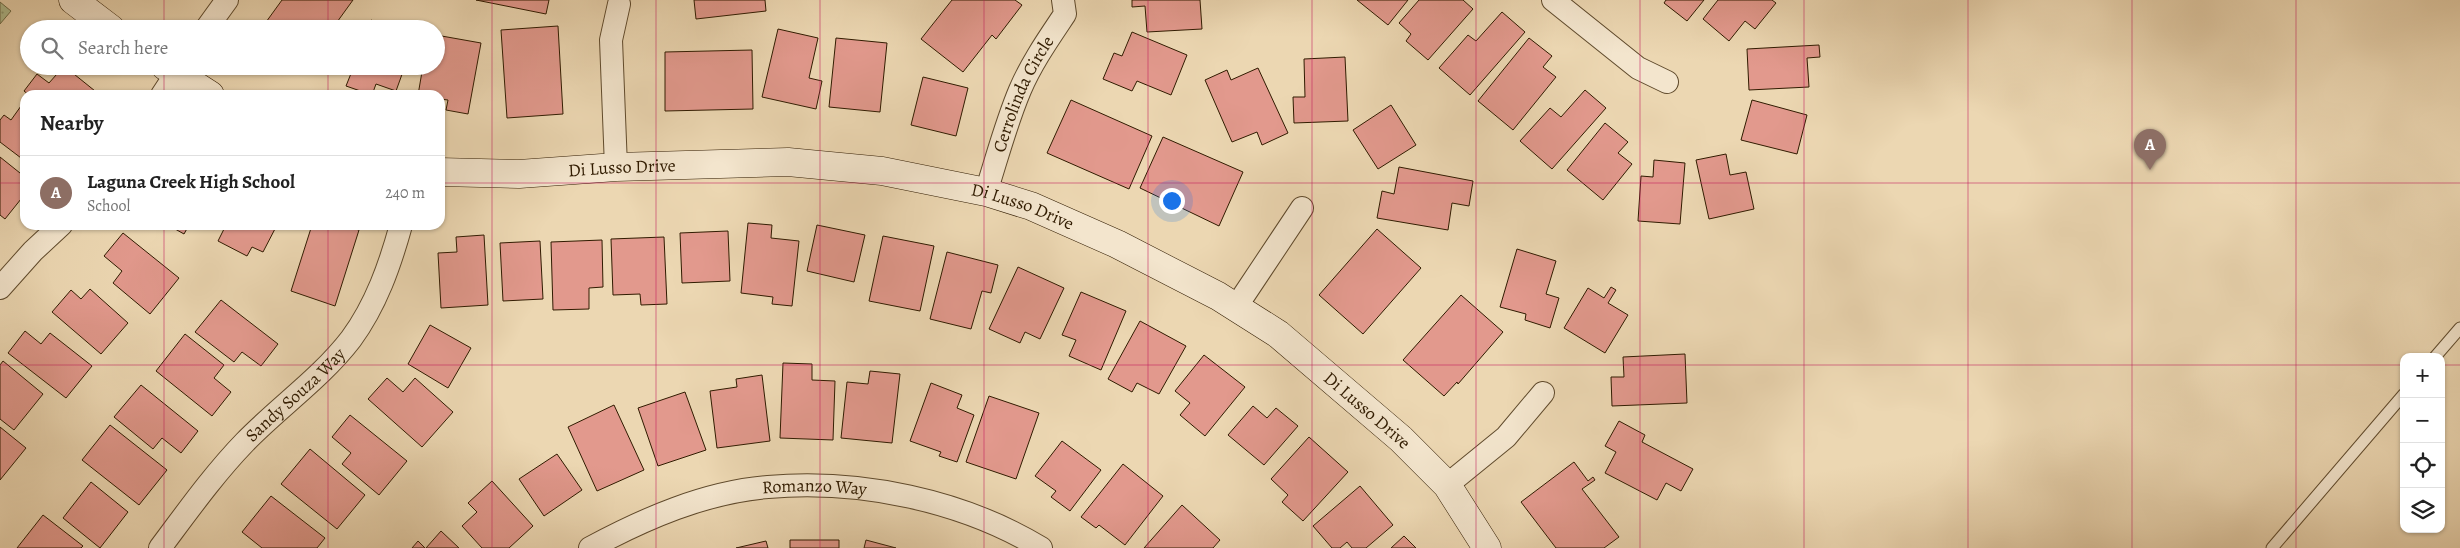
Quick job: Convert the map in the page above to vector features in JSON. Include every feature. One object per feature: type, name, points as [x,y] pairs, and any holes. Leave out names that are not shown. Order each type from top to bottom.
[{"type":"street","points":[[74,0],[100,20]]},
{"type":"street","points":[[213,20],[227,0]]},
{"type":"street","name":"Cerrolinda Circle","points":[[986,192],[1010,115],[1033,64],[1065,14],[1063,0]]},
{"type":"street","points":[[616,167],[611,40],[619,4]]},
{"type":"street","points":[[1565,4],[1638,68],[1667,82]]},
{"type":"street","points":[[171,75],[200,90]]},
{"type":"street","name":"Di Lusso Drive","points":[[445,172],[519,174],[616,167],[788,162],[882,171],[986,192],[1031,206],[1117,244],[1218,296],[1278,334],[1401,439],[1447,485],[1487,548]]},
{"type":"street","points":[[1236,307],[1302,208]]},
{"type":"street","points":[[0,288],[33,251],[56,230]]},
{"type":"street","name":"Sandy Souza Way","points":[[160,548],[244,444],[330,363],[351,339],[368,312],[382,284],[399,230]]},
{"type":"street","points":[[1447,485],[1506,437],[1542,393]]},
{"type":"street","name":"Romanzo Way","points":[[590,548],[637,522],[700,500],[767,487],[831,486],[903,495],[963,512],[1019,535],[1041,548]]},
{"type":"lane","points":[[2439,353],[2460,328]]},
{"type":"lane","points":[[2272,548],[2401,398]]},
{"type":"green space","points":[[0,2],[11,11],[0,24]]},
{"type":"building","points":[[282,0],[353,0],[339,20],[268,20]]},
{"type":"building","points":[[476,0],[549,0],[546,14]]},
{"type":"building","points":[[694,0],[765,0],[766,11],[696,19]]},
{"type":"building","points":[[952,0],[1015,0],[1022,5],[996,39],[992,35],[963,72],[921,39]]},
{"type":"building","points":[[1132,0],[1200,0],[1202,29],[1147,32],[1145,6],[1132,7]]},
{"type":"building","points":[[1357,0],[1408,0],[1388,25]]},
{"type":"building","points":[[1419,0],[1463,0],[1473,9],[1428,60],[1406,41],[1411,34],[1399,23]]},
{"type":"building","points":[[1666,0],[1704,0],[1687,21],[1664,3]]},
{"type":"building","points":[[1718,0],[1772,0],[1776,3],[1755,29],[1745,21],[1729,41],[1703,19]]},
{"type":"building","points":[[1502,12],[1525,32],[1470,95],[1439,68],[1468,35],[1476,41]]},
{"type":"building","points":[[558,26],[563,114],[507,118],[501,30]]},
{"type":"building","points":[[778,29],[818,38],[809,78],[822,81],[816,109],[762,97]]},
{"type":"building","points":[[1132,32],[1187,55],[1171,95],[1137,81],[1132,91],[1103,79],[1114,53],[1122,56]]},
{"type":"building","points":[[445,37],[481,43],[468,114],[446,110],[448,100],[445,100],[445,90],[419,90],[421,75],[445,75]]},
{"type":"building","points":[[836,38],[887,43],[880,112],[829,107]]},
{"type":"building","points":[[1529,38],[1552,56],[1543,67],[1556,77],[1513,130],[1478,101]]},
{"type":"building","points":[[1819,45],[1820,57],[1807,58],[1809,87],[1749,90],[1747,49]]},
{"type":"building","points":[[752,50],[753,109],[665,111],[665,52]]},
{"type":"building","points":[[1345,57],[1348,121],[1294,123],[1293,97],[1305,97],[1304,59]]},
{"type":"building","points":[[1258,68],[1288,133],[1262,145],[1257,132],[1232,142],[1205,80],[1227,70],[1231,80]]},
{"type":"building","points":[[36,75],[49,83],[56,75],[75,75],[94,90],[25,90]]},
{"type":"building","points":[[350,75],[402,75],[396,90],[376,84],[374,90],[358,90],[346,86]]},
{"type":"building","points":[[923,77],[968,88],[956,136],[911,125]]},
{"type":"building","points":[[1585,90],[1606,108],[1552,169],[1520,141],[1550,108],[1561,117]]},
{"type":"building","points":[[1071,100],[1152,136],[1129,189],[1047,153]]},
{"type":"building","points":[[1752,100],[1807,115],[1797,154],[1741,140]]},
{"type":"building","points":[[1391,105],[1416,145],[1378,169],[1353,130]]},
{"type":"building","points":[[20,107],[20,157],[0,142],[0,120],[4,115],[11,120]]},
{"type":"building","points":[[1605,123],[1628,142],[1618,153],[1632,164],[1603,200],[1567,170]]},
{"type":"building","points":[[1163,137],[1243,172],[1219,226],[1140,188]]},
{"type":"building","points":[[1726,154],[1730,175],[1746,172],[1754,209],[1709,219],[1696,160]]},
{"type":"building","points":[[0,157],[20,173],[20,200],[5,219],[0,215]]},
{"type":"building","points":[[1654,160],[1685,163],[1680,224],[1638,221],[1641,176],[1653,177]]},
{"type":"building","points":[[1399,167],[1473,181],[1469,206],[1452,203],[1448,230],[1377,218],[1382,191],[1394,194]]},
{"type":"building","points":[[748,223],[772,225],[771,238],[799,241],[792,306],[772,304],[773,297],[741,293]]},
{"type":"building","points":[[817,225],[865,235],[854,282],[807,271]]},
{"type":"building","points":[[1377,229],[1421,268],[1363,334],[1319,295]]},
{"type":"building","points":[[177,230],[186,230],[184,234]]},
{"type":"building","points":[[224,230],[274,230],[263,252],[252,247],[247,256],[218,241]]},
{"type":"building","points":[[310,230],[359,230],[335,306],[291,291]]},
{"type":"building","points":[[728,231],[730,281],[682,283],[680,233]]},
{"type":"building","points":[[123,233],[179,278],[150,314],[113,283],[122,271],[104,256]]},
{"type":"building","points":[[484,235],[488,305],[441,308],[438,253],[457,252],[456,237]]},
{"type":"building","points":[[883,236],[934,246],[920,311],[869,301]]},
{"type":"building","points":[[664,237],[667,304],[641,305],[640,294],[613,295],[611,239]]},
{"type":"building","points":[[602,240],[603,287],[589,288],[589,309],[553,310],[551,242]]},
{"type":"building","points":[[540,241],[543,299],[503,301],[500,243]]},
{"type":"building","points":[[1517,249],[1556,261],[1546,294],[1559,298],[1550,328],[1525,320],[1526,314],[1500,307]]},
{"type":"building","points":[[947,252],[998,265],[991,293],[982,291],[971,329],[930,319]]},
{"type":"building","points":[[1018,267],[1064,288],[1040,339],[1025,332],[1020,343],[989,329]]},
{"type":"building","points":[[1611,287],[1616,290],[1608,303],[1628,315],[1605,353],[1564,328],[1588,288],[1604,298]]},
{"type":"building","points":[[90,289],[128,323],[101,354],[52,312],[71,290],[81,299]]},
{"type":"building","points":[[1081,292],[1126,311],[1101,370],[1069,356],[1076,340],[1062,335]]},
{"type":"building","points":[[1461,295],[1503,332],[1458,384],[1457,382],[1444,396],[1403,360]]},
{"type":"building","points":[[221,300],[278,344],[261,366],[242,352],[234,362],[195,332]]},
{"type":"building","points":[[1140,321],[1186,346],[1159,394],[1137,383],[1132,392],[1108,379]]},
{"type":"building","points":[[430,325],[471,348],[448,388],[408,364]]},
{"type":"building","points":[[25,331],[41,344],[50,333],[92,366],[66,398],[8,353]]},
{"type":"building","points":[[185,334],[224,365],[214,378],[231,392],[212,416],[156,371]]},
{"type":"building","points":[[1685,354],[1687,403],[1612,406],[1611,377],[1624,377],[1623,357]]},
{"type":"building","points":[[1204,355],[1245,387],[1205,436],[1180,415],[1190,403],[1175,391]]},
{"type":"building","points":[[3,361],[43,394],[14,430],[0,419],[0,365]]},
{"type":"building","points":[[783,363],[812,364],[812,380],[835,381],[833,440],[780,438]]},
{"type":"building","points":[[870,371],[900,374],[892,443],[841,438],[847,382],[868,384]]},
{"type":"building","points":[[762,375],[770,441],[717,448],[710,391],[737,387],[736,379]]},
{"type":"building","points":[[387,378],[403,392],[415,378],[453,412],[422,447],[368,399]]},
{"type":"building","points":[[931,383],[962,395],[957,408],[974,415],[957,462],[939,456],[941,452],[910,441]]},
{"type":"building","points":[[141,385],[198,431],[181,453],[162,438],[153,449],[114,417]]},
{"type":"building","points":[[685,392],[706,450],[658,466],[638,408]]},
{"type":"building","points":[[989,396],[1039,413],[1016,479],[966,462]]},
{"type":"building","points":[[614,405],[644,470],[597,491],[568,427]]},
{"type":"building","points":[[1253,406],[1267,418],[1276,408],[1298,426],[1264,465],[1228,435]]},
{"type":"building","points":[[350,415],[407,461],[379,495],[342,464],[351,453],[332,437]]},
{"type":"building","points":[[1619,421],[1645,435],[1642,442],[1693,469],[1681,491],[1666,483],[1657,500],[1605,473],[1616,452],[1605,446]]},
{"type":"building","points":[[110,425],[167,470],[139,505],[82,460]]},
{"type":"building","points":[[0,427],[26,448],[0,480]]},
{"type":"building","points":[[1309,437],[1348,472],[1303,521],[1282,502],[1288,495],[1271,479]]},
{"type":"building","points":[[1062,441],[1101,470],[1070,511],[1051,497],[1056,491],[1035,476]]},
{"type":"building","points":[[310,449],[365,495],[337,529],[281,484]]},
{"type":"building","points":[[557,454],[582,490],[544,516],[519,479]]},
{"type":"building","points":[[1574,462],[1588,481],[1593,477],[1595,480],[1582,489],[1619,537],[1604,548],[1556,548],[1521,502]]},
{"type":"building","points":[[1123,464],[1163,496],[1125,545],[1099,525],[1096,528],[1081,517]]},
{"type":"building","points":[[492,481],[533,526],[509,548],[482,548],[462,526],[477,512],[468,503]]},
{"type":"building","points":[[91,482],[128,512],[100,548],[63,518]]},
{"type":"building","points":[[1360,486],[1393,525],[1366,548],[1352,548],[1347,542],[1340,548],[1332,548],[1313,526]]},
{"type":"building","points":[[271,496],[325,538],[317,548],[262,548],[242,532]]},
{"type":"building","points":[[1182,505],[1220,540],[1213,548],[1144,548]]},
{"type":"building","points":[[43,515],[83,546],[81,548],[17,548]]},
{"type":"building","points":[[441,531],[459,548],[426,548]]},
{"type":"building","points":[[1404,536],[1416,548],[1391,548]]},
{"type":"building","points":[[790,540],[839,540],[839,548],[790,548]]},
{"type":"building","points":[[866,540],[896,548],[864,548]]},
{"type":"building","points":[[418,541],[425,548],[412,548]]},
{"type":"building","points":[[766,541],[768,548],[736,548]]},
{"type":"place","name":"Laguna Creek High School","points":[[2150,170]]}]
